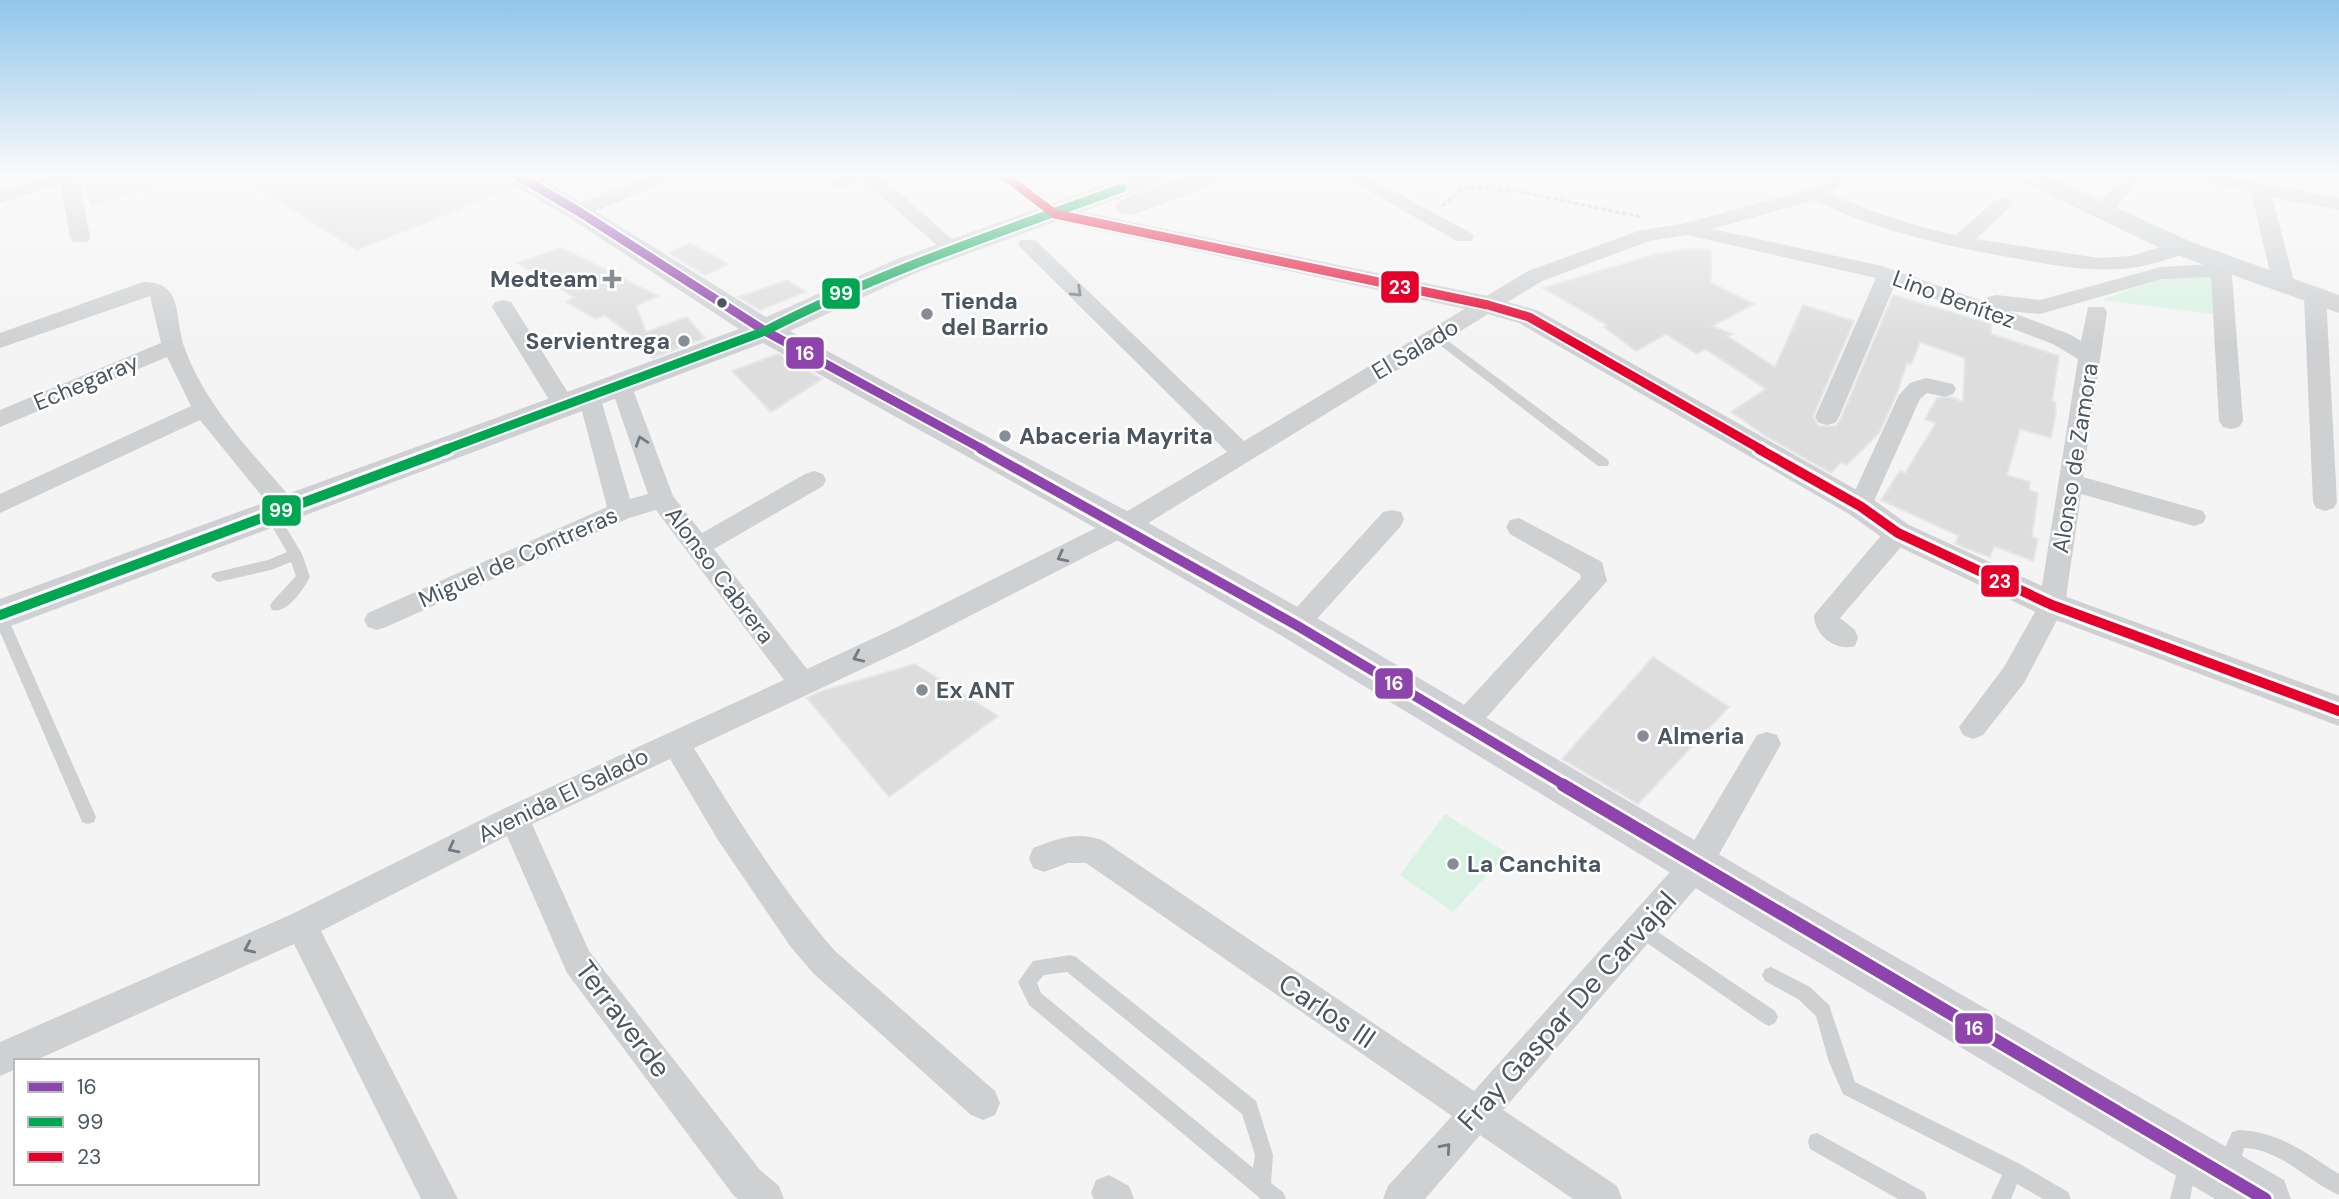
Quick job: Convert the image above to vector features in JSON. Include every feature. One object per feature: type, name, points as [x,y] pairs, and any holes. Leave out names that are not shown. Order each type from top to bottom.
[{"type":"main road","points":[[611,232],[765,331],[1123,526],[1296,625],[1697,864],[2216,1183]]},
{"type":"main road","points":[[765,331],[811,305],[1003,232]]},
{"type":"main road","points":[[0,616],[765,331],[831,318],[1059,232]]},
{"type":"street","points":[[79,232],[80,238]]},
{"type":"street","points":[[933,232],[953,249]]},
{"type":"street","points":[[1133,232],[1488,305],[1529,317],[1860,506],[1898,533],[2052,605],[2339,711]]},
{"type":"street","points":[[1455,232],[1464,237]]},
{"type":"street","name":"El Salado","points":[[1123,526],[1535,276],[1645,235],[1667,232]]},
{"type":"street","name":"Lino Benítez","points":[[1701,232],[1888,275],[2062,339],[2090,357]]},
{"type":"street","points":[[1923,232],[1959,243],[2077,263],[2110,264],[2153,259],[2180,247]]},
{"type":"street","points":[[1959,243],[1971,232]]},
{"type":"street","points":[[2146,232],[2220,266],[2327,300],[2325,502]]},
{"type":"street","points":[[2271,232],[2284,285]]},
{"type":"street","points":[[1028,244],[1241,452]]},
{"type":"street","points":[[1931,289],[2025,307],[2040,307],[2161,273],[2220,266]]},
{"type":"street","points":[[2220,266],[2231,421]]},
{"type":"street","points":[[1827,417],[1888,275]]},
{"type":"street","points":[[0,341],[143,289],[155,289],[161,293],[173,346],[204,409],[279,512]]},
{"type":"street","points":[[503,307],[591,395],[621,511]]},
{"type":"street","name":"Alonso de Zamora","points":[[1973,727],[2014,675],[2052,605],[2096,312]]},
{"type":"street","name":"Echegaray","points":[[0,419],[173,346]]},
{"type":"street","points":[[1860,506],[1910,395],[1918,386],[1924,384],[1945,389]]},
{"type":"street","name":"Alonso Cabrera","points":[[591,395],[697,547],[801,682]]},
{"type":"street","points":[[0,503],[204,409]]},
{"type":"street","points":[[697,547],[814,480]]},
{"type":"street","points":[[2071,482],[2193,517]]},
{"type":"street","name":"Miguel de Contreras","points":[[377,620],[621,511],[662,499]]},
{"type":"street","points":[[1296,625],[1392,519]]},
{"type":"street","name":"Avenida El Salado","points":[[0,1059],[301,925],[514,817],[901,638],[1123,526]]},
{"type":"street","points":[[1462,726],[1594,581],[1593,569],[1519,527]]},
{"type":"street","points":[[1846,638],[1827,624],[1827,615],[1898,533]]},
{"type":"street","points":[[675,742],[729,831],[801,935],[824,962],[982,1103]]},
{"type":"street","name":"Fray Gaspar De Carvajal","points":[[1401,1199],[1697,864],[1767,744]]},
{"type":"street","name":"Terraverde","points":[[514,817],[564,936],[578,962],[747,1184],[766,1199]]},
{"type":"street","name":"Carlos III","points":[[1044,858],[1067,849],[1091,850],[1604,1199]]},
{"type":"street","points":[[301,925],[440,1199]]},
{"type":"lane","points":[[1436,336],[1603,463]]},
{"type":"lane","points":[[277,606],[303,577],[279,512]]},
{"type":"lane","points":[[218,577],[271,565],[295,554]]},
{"type":"lane","points":[[0,616],[88,817]]},
{"type":"lane","points":[[1640,928],[1769,1017]]},
{"type":"lane","points":[[1070,962],[1249,1108],[1264,1156],[1269,1193],[1035,999],[1027,982],[1039,967],[1070,962]]},
{"type":"lane","points":[[1771,975],[1804,993],[1823,1011],[1838,1062],[1849,1088],[2013,1171],[2061,1199]]},
{"type":"lane","points":[[2216,1183],[2239,1139],[2254,1138],[2274,1145],[2339,1185]]},
{"type":"lane","points":[[1817,1142],[1917,1199]]},
{"type":"lane","points":[[2001,1199],[2013,1171]]},
{"type":"green space","points":[[2211,274],[2213,314],[2102,300],[2157,280]]},
{"type":"green space","name":"La Canchita","points":[[1445,814],[1507,853],[1453,912],[1400,875]]},
{"type":"building","points":[[328,232],[402,232],[357,250]]},
{"type":"building","points":[[689,243],[729,264],[705,275],[669,253]]},
{"type":"building","points":[[562,248],[658,296],[636,306],[646,332],[687,317],[705,338],[652,358],[634,337],[604,315],[596,319],[566,302],[574,297],[517,263]]},
{"type":"building","points":[[1697,248],[1711,251],[1711,283],[1754,304],[1712,326],[1732,334],[1727,336],[1775,367],[1803,305],[1854,321],[1813,416],[1818,426],[1836,426],[1841,418],[1893,295],[1991,324],[1991,334],[2059,356],[2052,401],[2055,402],[2056,411],[2051,438],[2020,429],[2007,475],[2030,482],[2029,490],[2038,493],[2032,537],[2038,539],[2033,561],[1994,546],[1990,557],[1965,548],[1955,543],[1959,536],[1881,500],[1900,471],[1905,473],[1936,423],[1925,419],[1937,398],[1951,397],[1963,402],[1965,358],[1920,342],[1911,364],[1907,363],[1879,433],[1847,465],[1841,462],[1831,473],[1766,436],[1731,412],[1766,389],[1705,349],[1697,354],[1666,334],[1636,351],[1604,327],[1607,325],[1543,288],[1659,253]]},
{"type":"building","points":[[787,280],[806,292],[760,310],[739,297]]},
{"type":"building","points":[[778,354],[822,379],[771,412],[732,371]]},
{"type":"building","name":"Almeria","points":[[1653,657],[1729,707],[1638,804],[1562,759]]},
{"type":"building","points":[[915,664],[998,716],[889,797],[807,698],[822,691]]},
{"type":"transit line","name":"16","points":[[611,232],[765,331],[1123,526],[1296,625],[1772,910],[2265,1199]]},
{"type":"transit line","name":"99","points":[[0,615],[765,331],[896,270],[1000,232]]},
{"type":"transit line","name":"23","points":[[1133,232],[1488,305],[1529,317],[1860,506],[1898,533],[2052,605],[2339,711]]},
{"type":"place","name":"Medteam","points":[[612,279]]},
{"type":"place","name":"Tienda del Barrio","points":[[927,314]]},
{"type":"place","name":"Servientrega","points":[[684,341]]},
{"type":"place","name":"Abaceria Mayrita","points":[[1005,436]]},
{"type":"place","name":"Ex ANT","points":[[922,690]]},
{"type":"place","name":"Almeria","points":[[1643,736]]},
{"type":"place","name":"La Canchita","points":[[1453,864]]}]
